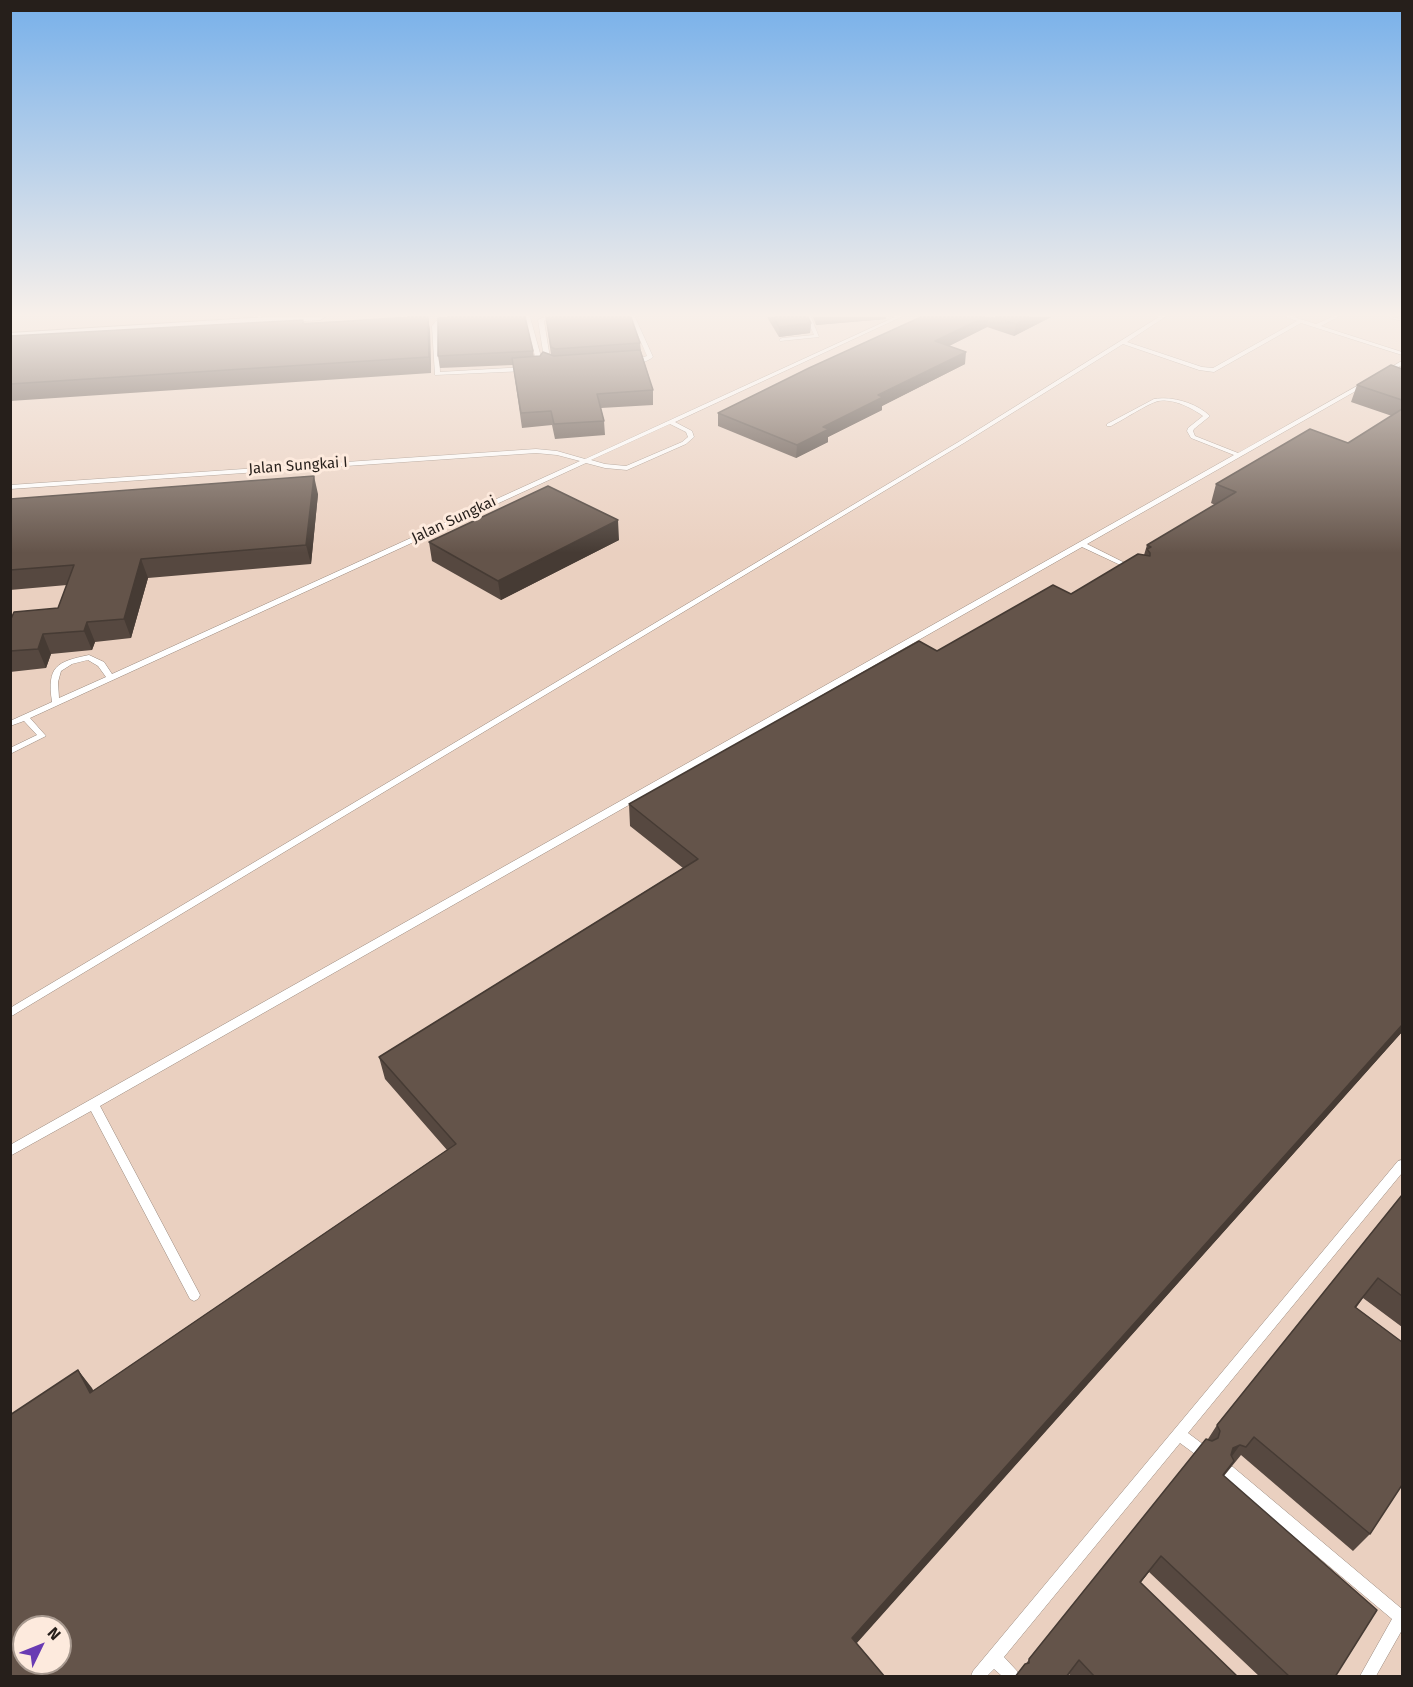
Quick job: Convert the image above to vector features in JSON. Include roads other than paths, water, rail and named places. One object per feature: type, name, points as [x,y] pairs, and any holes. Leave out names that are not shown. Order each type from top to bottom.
[{"type":"lane","name":"Jalan Sungkai","points":[[10,724],[727,396]]},
{"type":"lane","points":[[10,1013],[1037,396]]},
{"type":"lane","points":[[10,1151],[1344,396]]},
{"type":"lane","points":[[1109,425],[1162,399],[1204,412],[1207,416],[1191,428],[1190,434],[1238,455]]},
{"type":"lane","name":"Jalan Sungkai I","points":[[10,487],[519,451],[558,453],[627,468],[684,443],[691,437],[689,431],[670,422]]},
{"type":"lane","points":[[1081,544],[1141,573]]},
{"type":"lane","points":[[56,703],[52,681],[57,669],[67,661],[89,657],[100,664],[111,678]]},
{"type":"lane","points":[[10,752],[42,736],[25,717]]},
{"type":"lane","points":[[93,1104],[194,1295]]},
{"type":"lane","points":[[978,1677],[1402,1165]]},
{"type":"lane","points":[[1180,1435],[1199,1450]]},
{"type":"lane","points":[[1228,1472],[1402,1617],[1368,1677]]},
{"type":"lane","points":[[994,1658],[1012,1677]]}]
